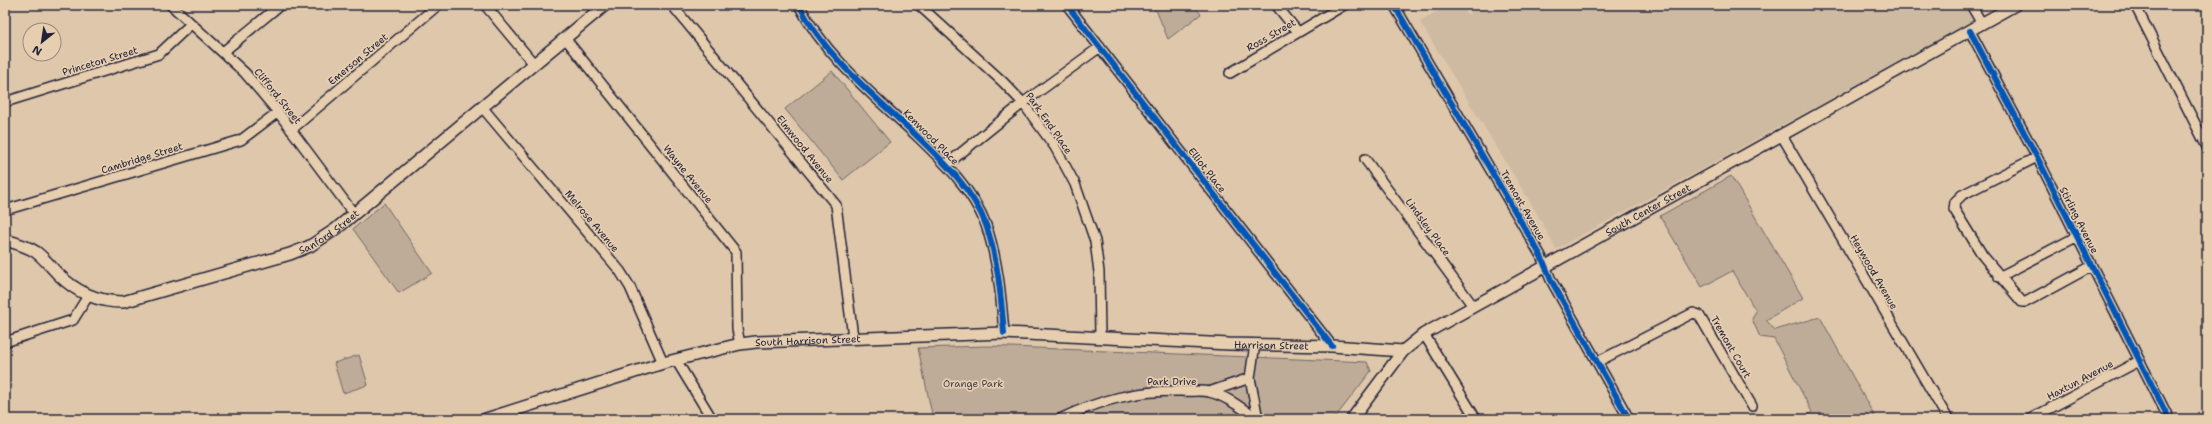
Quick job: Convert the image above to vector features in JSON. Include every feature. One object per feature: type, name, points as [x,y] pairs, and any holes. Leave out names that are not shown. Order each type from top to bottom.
[{"type":"main road","name":"Sanford Street","points":[[5,240],[21,244],[36,253],[60,276],[88,296],[108,302],[123,302],[290,254],[319,241],[354,214],[605,5]]},
{"type":"main road","name":"South Center Street","points":[[1352,419],[1403,351],[1424,334],[2015,5]]},
{"type":"main road","name":"South Harrison Street","points":[[486,419],[663,363],[740,344],[853,337],[1004,333],[1141,339]]},
{"type":"main road","name":"Harrison Street","points":[[1141,339],[1332,346],[1403,351]]},
{"type":"street","name":"Clifford Street","points":[[171,5],[245,73],[278,112],[354,214]]},
{"type":"street","points":[[223,52],[280,5]]},
{"type":"street","name":"Emerson Street","points":[[291,130],[438,5]]},
{"type":"street","points":[[485,5],[534,64]]},
{"type":"street","name":"Elmwood Avenue","points":[[672,5],[836,205],[853,337]]},
{"type":"street","name":"Kenwood Place","points":[[799,5],[806,19],[830,51],[946,165],[968,190],[986,224],[998,266],[1004,333]]},
{"type":"street","name":"Park End Place","points":[[919,5],[1023,103],[1055,147],[1075,184],[1095,241],[1099,272],[1100,338]]},
{"type":"street","name":"Elliot Place","points":[[1067,5],[1332,346]]},
{"type":"street","points":[[1276,5],[1298,32]]},
{"type":"street","name":"Ross Street","points":[[1230,73],[1344,5]]},
{"type":"street","name":"Tremont Avenue","points":[[1394,5],[1545,266],[1596,362],[1629,419]]},
{"type":"street","points":[[1972,5],[1982,24]]},
{"type":"street","points":[[2134,5],[2207,147]]},
{"type":"street","name":"Princeton Street","points":[[5,102],[159,54],[191,24]]},
{"type":"street","name":"Stirling Avenue","points":[[1970,30],[2037,157],[2169,419]]},
{"type":"street","name":"Wayne Avenue","points":[[565,38],[736,252],[737,329],[740,344]]},
{"type":"street","points":[[946,165],[1023,103],[1100,48]]},
{"type":"street","name":"Melrose Avenue","points":[[482,107],[620,271],[630,286],[663,363]]},
{"type":"street","name":"Cambridge Street","points":[[5,210],[241,140],[278,112]]},
{"type":"street","name":"Heywood Avenue","points":[[1782,136],[1948,419]]},
{"type":"street","points":[[2037,157],[1962,195],[1955,202],[1954,209],[1983,256],[1999,278],[2022,302],[2026,302],[2092,266]]},
{"type":"street","name":"Lindsley Place","points":[[1365,160],[1473,306]]},
{"type":"street","points":[[1999,278],[2076,236]]},
{"type":"street","points":[[5,342],[73,320],[88,296]]},
{"type":"street","name":"Tremont Court","points":[[1596,362],[1693,313],[1699,315],[1752,406]]},
{"type":"street","points":[[1424,334],[1476,419]]},
{"type":"street","points":[[1255,344],[1250,378],[1258,419]]},
{"type":"street","points":[[676,360],[712,419]]},
{"type":"street","name":"Haxtun Avenue","points":[[2030,419],[2140,361]]},
{"type":"street","points":[[1209,392],[1250,378]]},
{"type":"street","name":"Park Drive","points":[[1060,419],[1090,405],[1124,395],[1155,390],[1209,392],[1233,402],[1258,419]]},
{"type":"shaded area","points":[[1447,5],[1463,5],[1467,15],[1482,5],[1963,5],[1973,21],[1556,249],[1537,213],[1420,22]]},
{"type":"green space","points":[[1149,5],[1193,5],[1201,14],[1168,39],[1157,12]]},
{"type":"green space","points":[[832,71],[890,142],[843,180],[785,109]]},
{"type":"green space","points":[[1731,176],[1803,298],[1766,320],[1775,330],[1820,317],[1876,419],[1802,419],[1812,412],[1774,339],[1760,337],[1752,319],[1756,311],[1732,271],[1702,287],[1660,216]]},
{"type":"green space","points":[[384,203],[432,273],[399,293],[353,229]]},
{"type":"green space","name":"Orange Park","points":[[987,346],[1367,362],[1371,371],[1334,419],[933,419],[918,348]]},
{"type":"green space","points":[[359,355],[368,385],[343,393],[334,363]]},
{"type":"cycle path","points":[[799,5],[810,24],[837,60],[938,157],[974,200],[986,225],[993,251],[1000,292],[1004,333]]},
{"type":"cycle path","points":[[1067,5],[1332,346]]},
{"type":"cycle path","points":[[1394,5],[1541,256],[1551,280],[1629,419]]},
{"type":"cycle path","points":[[1970,31],[2037,157],[2169,419]]}]
